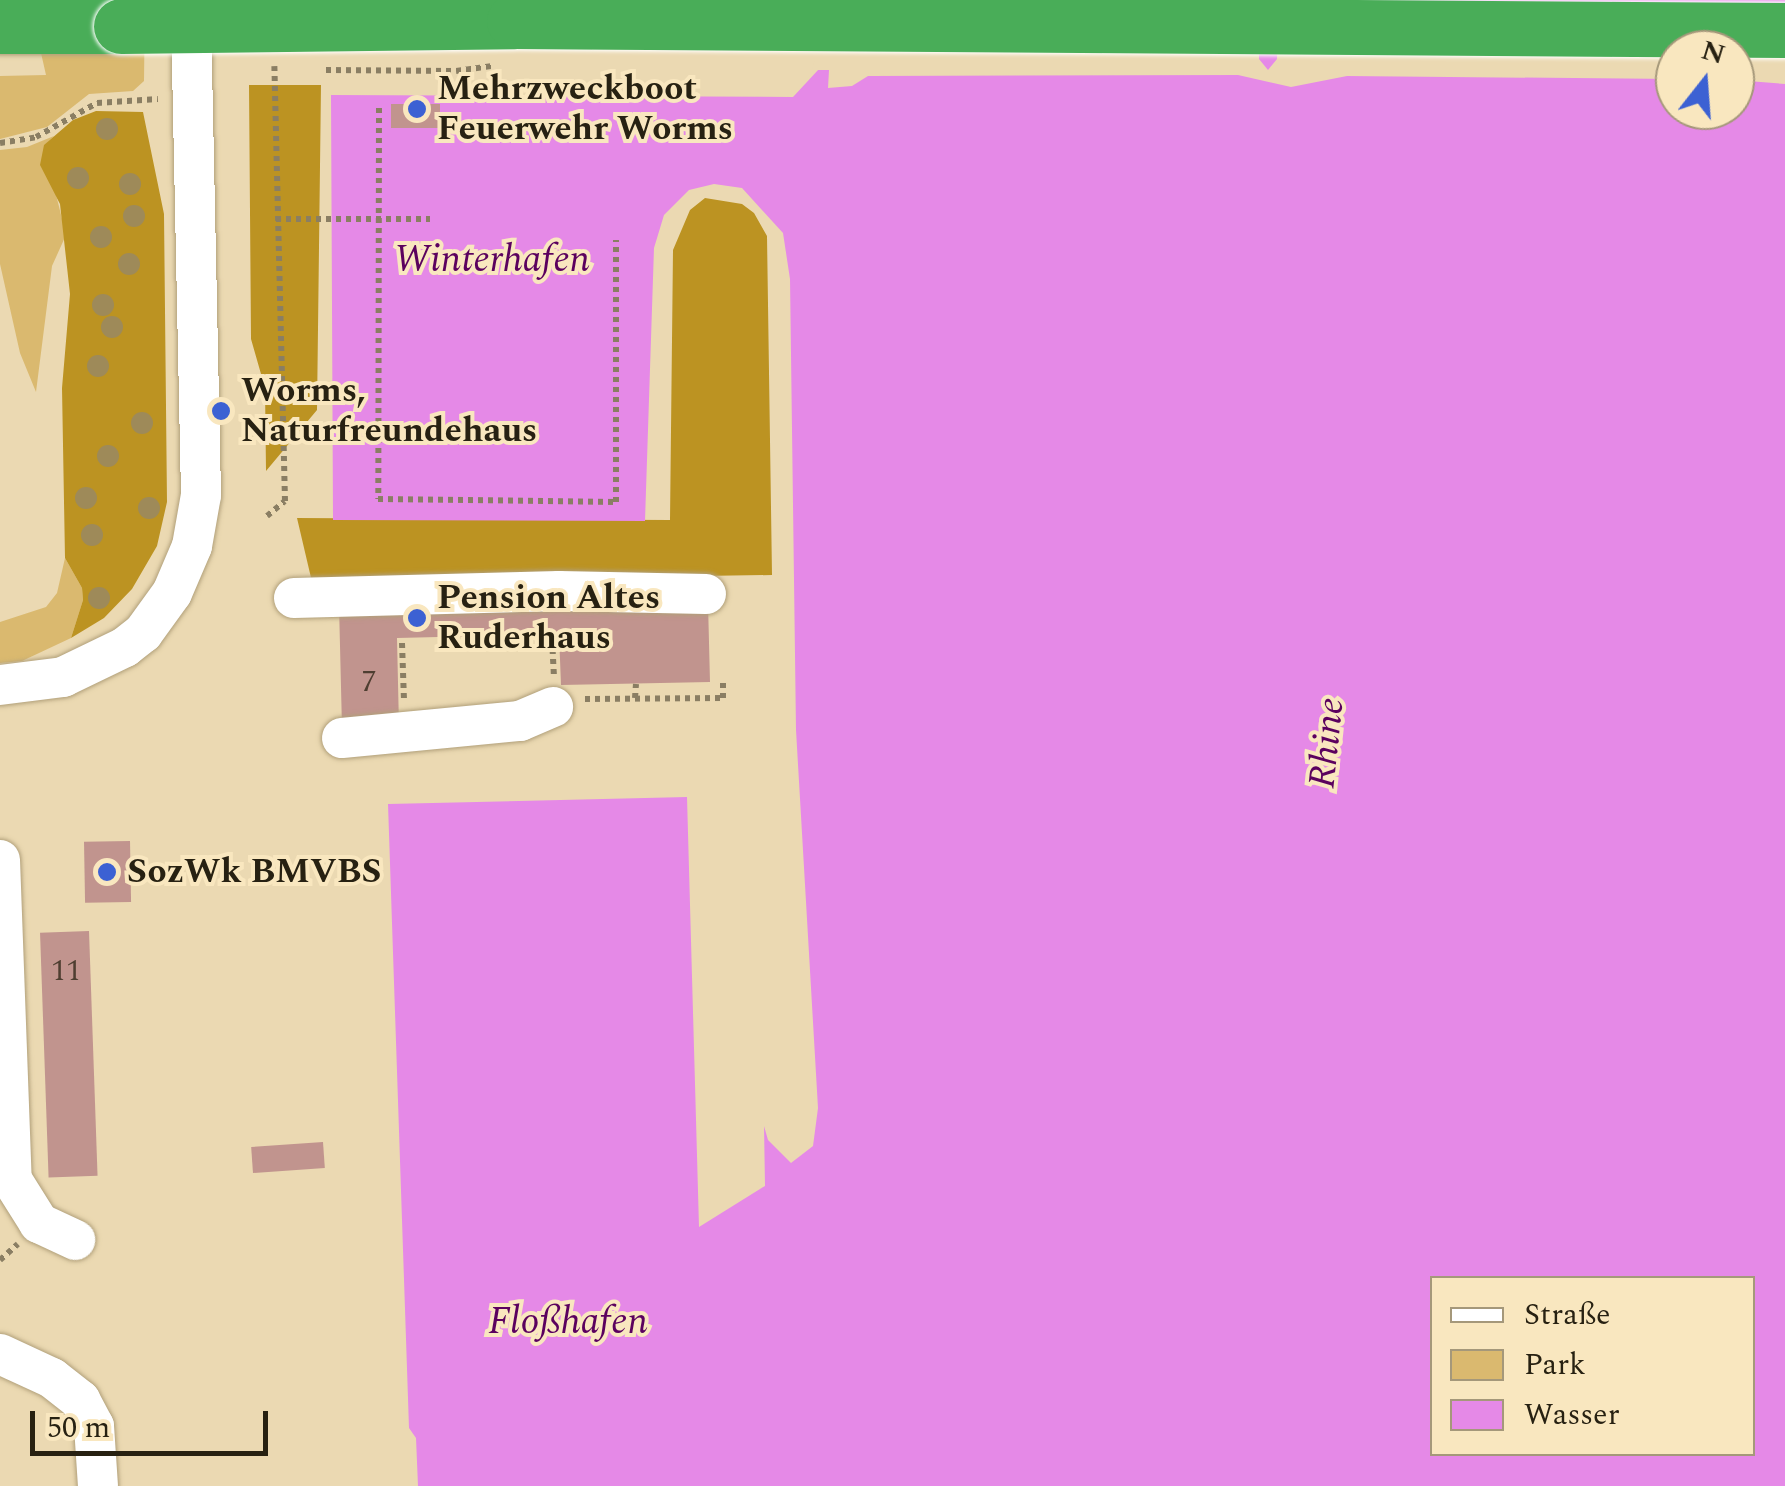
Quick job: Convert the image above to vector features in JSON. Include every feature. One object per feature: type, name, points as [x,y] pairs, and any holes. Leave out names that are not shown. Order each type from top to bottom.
[{"type":"highway","points":[[0,26],[514,21],[1785,30]]},
{"type":"highway","points":[[0,41],[54,27]]},
{"type":"street","points":[[0,685],[63,677],[126,647],[143,633],[172,593],[192,546],[201,495],[190,0]]},
{"type":"street","points":[[294,598],[558,591],[706,594]]},
{"type":"street","points":[[342,738],[520,722],[553,707]]},
{"type":"street","points":[[0,860],[12,1180],[38,1223],[75,1240]]},
{"type":"street","points":[[0,1354],[52,1378],[80,1400],[94,1426],[98,1486]]},
{"type":"path","points":[[267,516],[285,501],[274,60]]},
{"type":"path","points":[[0,143],[36,137],[97,102],[191,99]]},
{"type":"path","points":[[379,108],[378,498],[616,502],[616,240]]},
{"type":"path","points":[[276,219],[430,219]]},
{"type":"path","points":[[402,642],[404,734]]},
{"type":"path","points":[[553,707],[564,699],[723,698],[723,682]]},
{"type":"path","points":[[635,698],[636,684]]},
{"type":"green space","points":[[29,0],[145,0],[144,81],[133,91],[89,94],[47,127],[0,139],[0,76],[46,75]]},
{"type":"green space","points":[[54,136],[44,146],[66,235],[52,266],[36,392],[20,353],[0,264],[0,150],[27,147]]},
{"type":"green space","points":[[65,558],[82,588],[83,600],[71,638],[22,661],[0,663],[0,622],[46,607],[57,593]]},
{"type":"shaded area","points":[[249,85],[321,85],[317,410],[266,471],[265,388],[251,339]]},
{"type":"shaded area","points":[[96,111],[143,112],[164,214],[167,502],[157,546],[132,589],[104,618],[71,638],[83,600],[82,588],[65,558],[62,388],[70,294],[60,204],[40,165],[44,145],[73,120]]},
{"type":"shaded area","points":[[705,198],[742,204],[754,213],[767,236],[772,575],[312,582],[297,518],[670,520],[673,250],[690,210]]},
{"type":"water","points":[[834,0],[1785,0],[1785,1486],[418,1486],[416,1438],[409,1428],[388,804],[687,797],[699,1227],[765,1186],[764,1126],[768,1140],[791,1163],[813,1146],[818,1108],[796,730],[790,279],[783,233],[742,188],[714,184],[689,190],[664,215],[654,248],[645,521],[333,520],[331,95],[793,97],[819,69]]},
{"type":"pier","points":[[829,10],[1259,15],[1259,59],[1268,70],[1277,59],[1278,15],[1785,16],[1785,84],[1755,82],[1755,30],[1655,30],[1655,79],[1347,76],[1291,87],[1238,75],[868,76],[852,86],[828,88],[829,70],[812,70]]},
{"type":"building","points":[[391,104],[440,104],[440,128],[391,128]]},
{"type":"building","points":[[708,603],[710,682],[561,685],[559,634],[397,638],[399,727],[342,728],[339,605]]},
{"type":"building","name":"SozWk BMVBS","points":[[130,841],[131,902],[85,903],[84,842]]},
{"type":"building","points":[[89,931],[98,1176],[49,1178],[40,933]]},
{"type":"building","points":[[323,1142],[325,1168],[253,1173],[251,1147]]},
{"type":"place","name":"Mehrzweckboot Feuerwehr Worms","points":[[417,109]]},
{"type":"place","name":"Worms, Naturfreundehaus","points":[[221,411]]},
{"type":"place","name":"Pension Altes Ruderhaus","points":[[417,618]]},
{"type":"place","name":"SozWk BMVBS","points":[[107,872]]},
{"type":"water label","name":"Winterhafen","points":[[492,261]]},
{"type":"water label","name":"Rhine","points":[[1328,743]]},
{"type":"water label","name":"Floßhafen","points":[[568,1323]]}]
